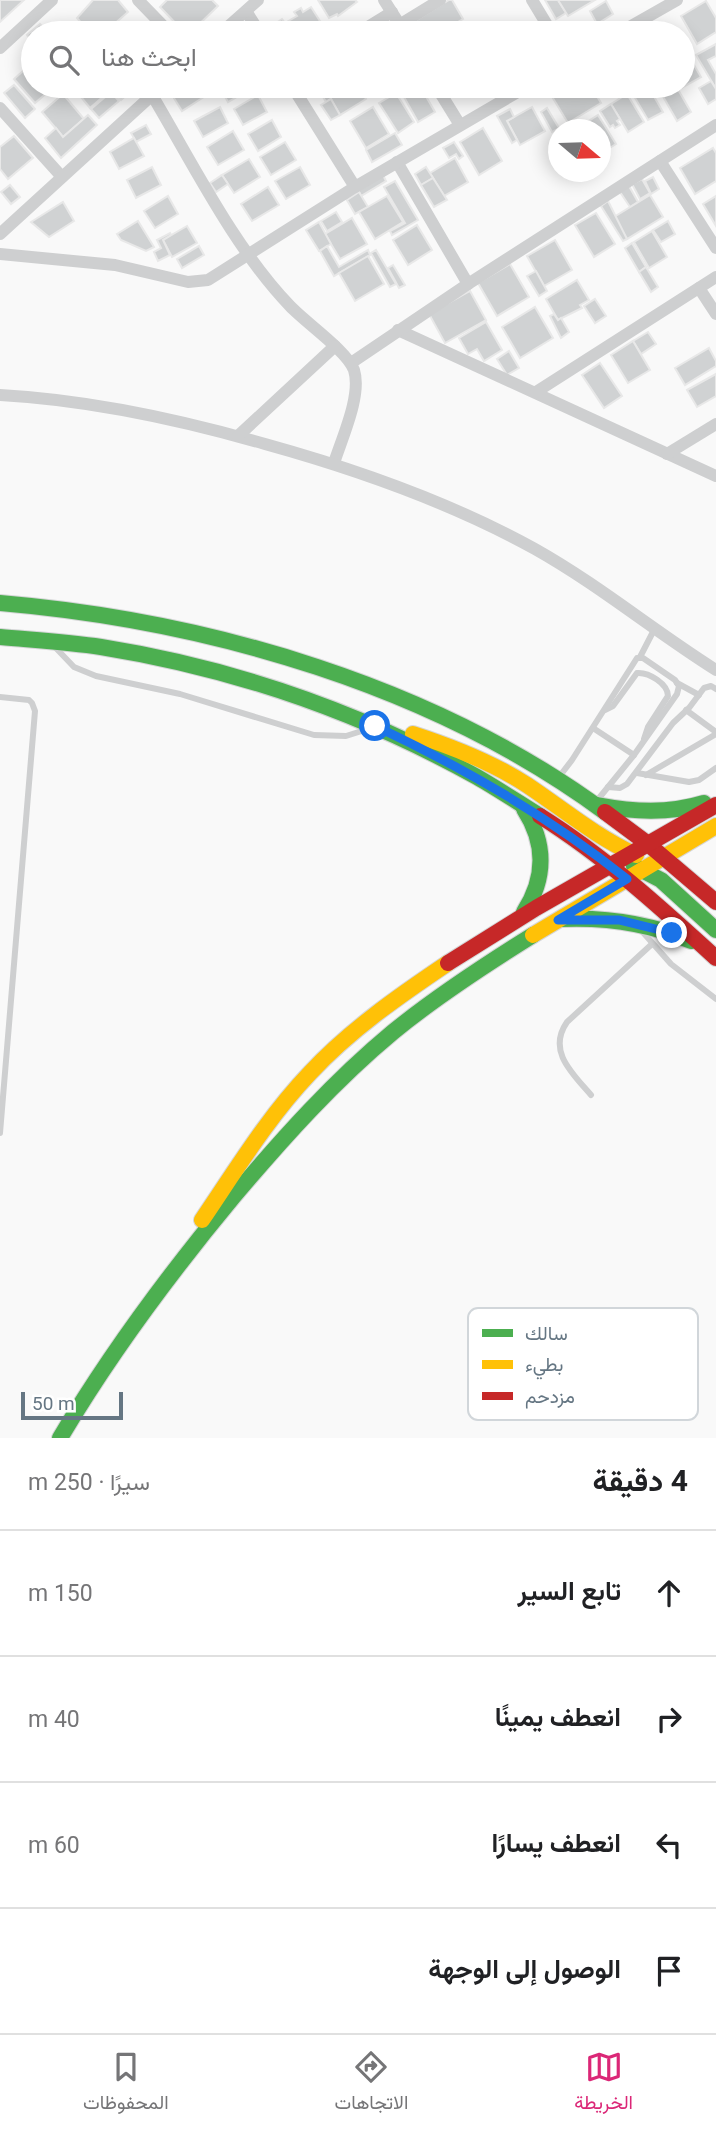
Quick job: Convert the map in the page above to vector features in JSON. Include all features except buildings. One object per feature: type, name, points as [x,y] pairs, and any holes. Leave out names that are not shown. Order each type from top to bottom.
[{"type":"street","points":[[138,0],[158,21]]},
{"type":"street","points":[[235,21],[258,0]]},
{"type":"street","points":[[384,0],[397,21]]},
{"type":"street","points":[[412,21],[440,0]]},
{"type":"street","points":[[532,0],[545,21]]},
{"type":"street","points":[[640,21],[677,0]]},
{"type":"street","points":[[29,21],[50,1]]},
{"type":"street","points":[[246,11],[252,21]]},
{"type":"street","points":[[377,21],[392,12]]},
{"type":"street","points":[[0,48],[21,28]]},
{"type":"street","points":[[0,234],[149,98]]},
{"type":"street","points":[[154,98],[247,254],[288,304],[351,363],[355,393],[334,463]]},
{"type":"street","points":[[299,98],[355,187]]},
{"type":"street","points":[[443,98],[460,125]]},
{"type":"street","points":[[0,254],[115,265],[198,283],[506,98]]},
{"type":"street","points":[[0,108],[62,177]]},
{"type":"street","points":[[351,363],[468,284],[716,125]]},
{"type":"street","points":[[660,161],[716,248]]},
{"type":"street","points":[[397,162],[468,284]]},
{"type":"street","points":[[536,392],[716,277]]},
{"type":"street","points":[[699,288],[716,314]]},
{"type":"street","points":[[398,330],[716,476]]},
{"type":"street","points":[[238,436],[335,346]]},
{"type":"street","points":[[0,395],[125,409],[238,436],[334,463],[408,490],[495,528],[577,574],[716,670]]},
{"type":"street","points":[[667,454],[716,424]]},
{"type":"street","points":[[0,603],[55,607],[127,618],[198,634],[267,652],[432,714],[496,744],[594,804],[665,857],[716,902]]},
{"type":"street","points":[[0,637],[144,654],[203,666],[291,693],[375,726],[456,766],[517,801],[609,864],[711,953]]},
{"type":"street","points":[[375,726],[428,738],[490,764],[629,852],[643,857],[665,857]]},
{"type":"street","points":[[594,804],[665,812],[686,809],[716,799]]},
{"type":"street","points":[[517,801],[536,830],[542,861],[538,888],[519,918]]},
{"type":"street","points":[[151,1300],[179,1253],[259,1136],[310,1073],[351,1036],[412,988],[519,918],[629,852],[716,805]]},
{"type":"street","points":[[60,1438],[106,1363],[151,1300],[266,1159],[346,1074],[420,1011],[558,920],[716,826]]},
{"type":"street","points":[[609,864],[643,869],[661,880],[716,930]]},
{"type":"street","points":[[558,920],[599,918],[635,922],[672,933],[711,953]]},
{"type":"lane","points":[[556,779],[572,760],[640,657],[655,628]]},
{"type":"lane","points":[[50,641],[65,659],[85,673],[222,706],[314,734],[345,736],[375,726]]},
{"type":"lane","points":[[640,657],[699,695]]},
{"type":"lane","points":[[603,710],[613,706],[640,672],[665,686],[668,696],[646,730],[644,741]]},
{"type":"lane","points":[[594,804],[634,755],[677,694],[677,683]]},
{"type":"lane","points":[[608,787],[624,787],[673,723],[707,686],[716,689]]},
{"type":"lane","points":[[677,694],[692,704]]},
{"type":"lane","points":[[0,697],[29,700],[35,711],[0,1133]]},
{"type":"lane","points":[[646,775],[716,733],[686,710]]},
{"type":"lane","points":[[593,728],[634,755]]},
{"type":"lane","points":[[636,772],[689,782],[699,780],[716,768]]},
{"type":"lane","points":[[635,922],[652,944],[691,981],[716,999]]},
{"type":"lane","points":[[591,1095],[567,1068],[561,1055],[559,1041],[563,1027],[652,944]]},
{"type":"traffic: fast","points":[[0,603],[79,612],[159,626],[239,644],[317,667],[394,695],[468,729],[539,768],[605,812]]},
{"type":"traffic: fast","points":[[0,637],[89,645],[150,656],[247,680],[387,732],[477,777],[540,816]]},
{"type":"traffic: fast","points":[[597,805],[651,811],[704,803]]},
{"type":"traffic: fast","points":[[524,809],[536,835],[540,860],[536,886],[524,912]]},
{"type":"traffic: fast","points":[[634,866],[661,880],[716,930]]},
{"type":"traffic: fast","points":[[561,919],[627,922],[691,941]]},
{"type":"traffic: fast","points":[[60,1438],[100,1375],[164,1284],[234,1196],[310,1111],[350,1070],[410,1019],[533,935]]},
{"type":"traffic: slow","points":[[413,734],[500,769],[593,831],[636,855]]},
{"type":"traffic: slow","points":[[533,935],[716,826]]},
{"type":"traffic: slow","points":[[202,1220],[266,1126],[325,1057],[393,1001],[448,963]]},
{"type":"traffic: jam","points":[[448,963],[536,908],[716,805]]},
{"type":"traffic: jam","points":[[605,812],[648,844],[716,902]]},
{"type":"traffic: jam","points":[[540,816],[609,865],[716,958]]},
{"type":"route","points":[[375,726],[456,766],[517,801],[627,879],[558,920],[619,920],[672,933]]}]
